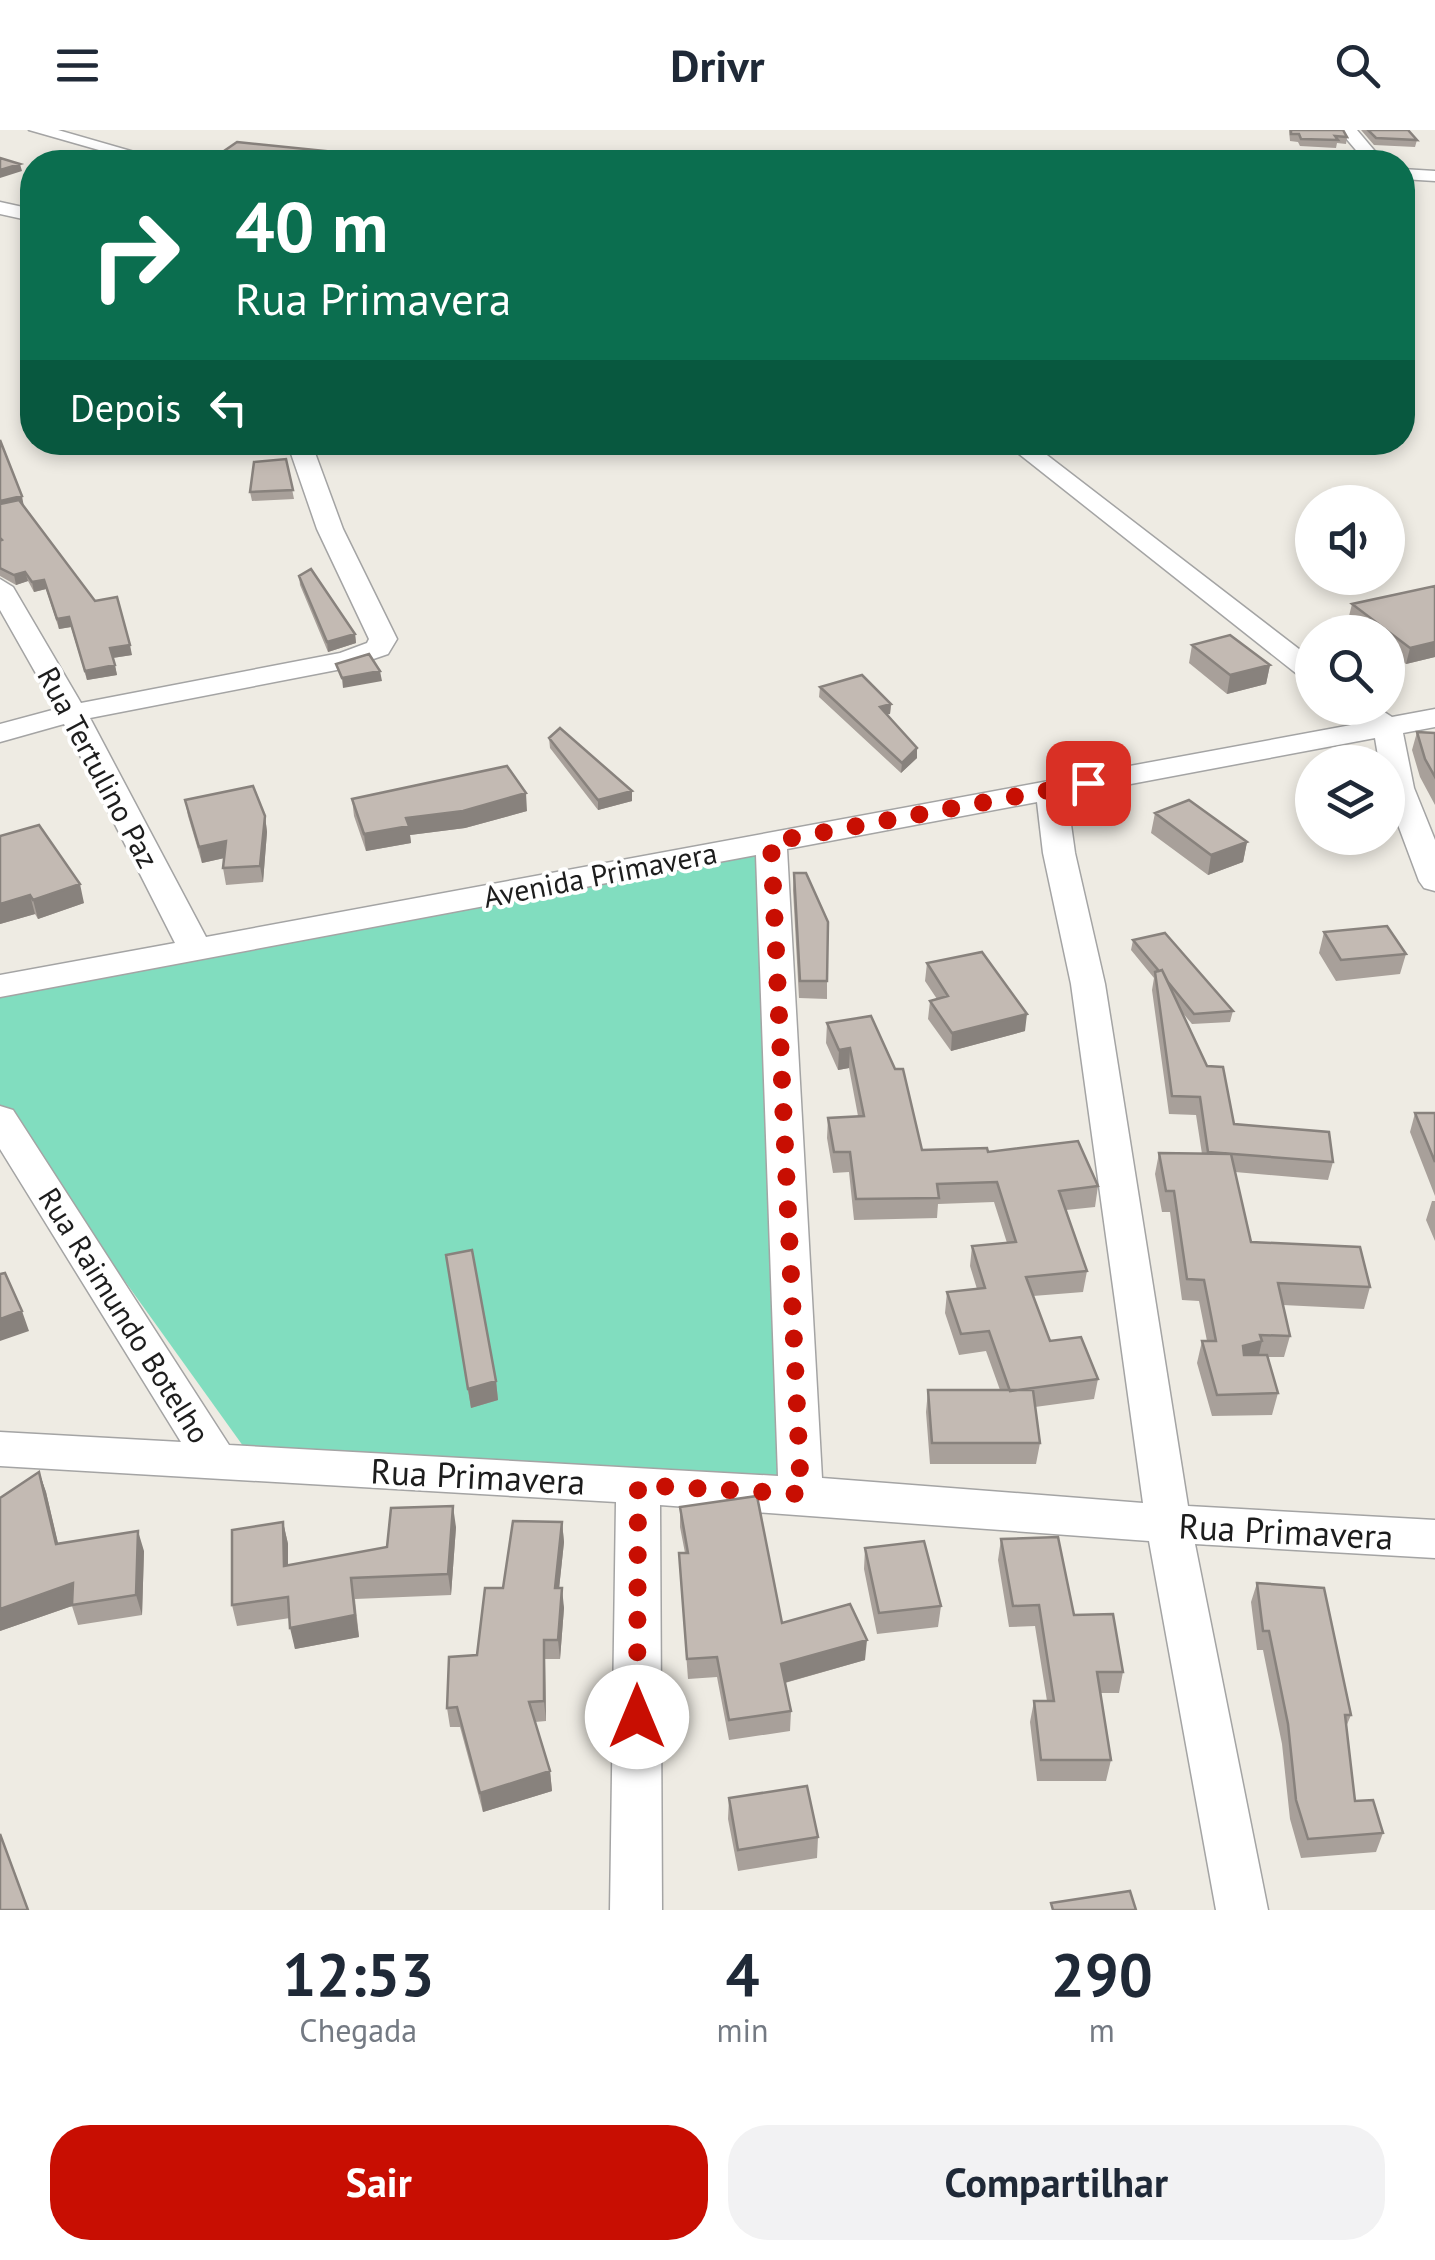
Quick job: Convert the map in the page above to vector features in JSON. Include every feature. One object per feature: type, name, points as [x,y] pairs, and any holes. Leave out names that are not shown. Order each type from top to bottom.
[{"type":"street","points":[[38,130],[114,150]]},
{"type":"street","points":[[1348,130],[1365,150]]},
{"type":"street","points":[[0,733],[74,713],[346,660],[378,648],[382,639],[330,529],[304,455]]},
{"type":"street","points":[[1032,455],[1295,659]]},
{"type":"street","name":"Rua Tertulino Paz","points":[[0,587],[74,713],[195,949]]},
{"type":"street","name":"Avenida Primavera","points":[[0,986],[1435,718]]},
{"type":"street","points":[[1383,725],[1400,788],[1435,881]]},
{"type":"street","points":[[1051,790],[1059,853],[1088,984],[1168,1524],[1242,1910]]},
{"type":"street","points":[[771,842],[801,1494]]},
{"type":"street","name":"Rua Raimundo Botelho","points":[[0,1118],[218,1462]]},
{"type":"street","name":"Rua Primavera","points":[[0,1449],[801,1494],[1168,1524],[1435,1539]]},
{"type":"street","points":[[636,1910],[638,1485]]},
{"type":"green space","points":[[771,842],[801,1495],[256,1464],[0,1107],[0,986]]},
{"type":"building","points":[[1291,130],[1343,130],[1347,137],[1301,139]]},
{"type":"building","points":[[1368,130],[1408,130],[1417,140],[1376,138]]},
{"type":"building","points":[[237,142],[315,150],[225,150]]},
{"type":"building","points":[[0,158],[20,164],[0,170]]},
{"type":"building","points":[[0,440],[22,496],[0,501]]},
{"type":"building","points":[[286,459],[293,490],[250,492],[254,462]]},
{"type":"building","points":[[19,500],[95,601],[117,597],[130,645],[110,648],[115,665],[85,671],[69,617],[57,619],[44,580],[32,582],[25,572],[14,575],[0,568],[0,504]]},
{"type":"building","points":[[311,569],[355,634],[327,642],[299,576]]},
{"type":"building","points":[[1435,586],[1435,642],[1410,648],[1405,644],[1405,615],[1366,615],[1352,604]]},
{"type":"building","points":[[1230,635],[1270,665],[1230,675],[1192,645]]},
{"type":"building","points":[[369,654],[380,671],[342,678],[336,664]]},
{"type":"building","points":[[862,675],[891,704],[880,707],[917,748],[902,763],[820,687]]},
{"type":"building","points":[[560,728],[632,791],[598,800],[549,738]]},
{"type":"building","points":[[1417,732],[1435,733],[1435,777],[1425,759]]},
{"type":"building","points":[[507,766],[526,793],[463,811],[406,818],[409,826],[364,834],[352,799]]},
{"type":"building","points":[[253,786],[265,816],[260,866],[223,868],[226,841],[199,847],[185,800]]},
{"type":"building","points":[[1189,800],[1247,842],[1211,855],[1155,813]]},
{"type":"building","points":[[39,825],[80,884],[33,900],[30,895],[0,904],[0,836]]},
{"type":"building","points":[[794,873],[806,873],[828,922],[827,981],[800,981]]},
{"type":"building","points":[[1387,926],[1406,954],[1341,960],[1324,932]]},
{"type":"building","points":[[1165,933],[1233,1011],[1194,1014],[1162,970],[1133,940]]},
{"type":"building","points":[[982,952],[1027,1014],[952,1033],[930,1001],[948,996],[927,963]]},
{"type":"building","points":[[1162,970],[1207,1066],[1223,1067],[1234,1124],[1329,1132],[1333,1162],[1208,1152],[1200,1097],[1172,1096],[1155,972]]},
{"type":"building","points":[[871,1016],[895,1069],[903,1069],[922,1150],[987,1148],[988,1152],[1078,1141],[1098,1186],[1059,1191],[1087,1271],[1026,1277],[1050,1341],[1081,1337],[1098,1379],[1010,1391],[989,1331],[961,1334],[947,1292],[985,1288],[972,1246],[1016,1242],[997,1182],[937,1184],[939,1198],[856,1199],[850,1152],[834,1152],[828,1118],[864,1116],[850,1048],[839,1050],[827,1023]]},
{"type":"building","points":[[1415,1113],[1435,1113],[1435,1162]]},
{"type":"building","points":[[1159,1153],[1231,1154],[1251,1242],[1360,1247],[1370,1287],[1278,1283],[1290,1336],[1260,1335],[1262,1341],[1243,1346],[1244,1355],[1267,1355],[1278,1393],[1217,1395],[1202,1341],[1216,1341],[1204,1280],[1187,1279],[1174,1191],[1166,1191]]},
{"type":"building","points":[[472,1250],[496,1381],[468,1389],[446,1255]]},
{"type":"building","points":[[5,1273],[22,1311],[0,1319],[0,1274]]},
{"type":"building","points":[[928,1390],[1033,1390],[1040,1443],[932,1443]]},
{"type":"building","points":[[39,1472],[56,1544],[138,1531],[136,1595],[72,1605],[73,1583],[0,1609],[0,1498]]},
{"type":"building","points":[[757,1496],[782,1623],[850,1604],[867,1640],[781,1664],[791,1711],[729,1720],[717,1657],[687,1659],[679,1553],[688,1553],[680,1507]]},
{"type":"building","points":[[453,1506],[448,1574],[351,1578],[355,1615],[290,1628],[288,1597],[232,1605],[232,1530],[283,1522],[284,1566],[387,1547],[391,1508]]},
{"type":"building","points":[[513,1521],[562,1522],[555,1588],[562,1588],[558,1640],[544,1640],[544,1701],[529,1702],[550,1771],[480,1793],[457,1707],[447,1708],[449,1657],[477,1655],[485,1588],[503,1588]]},
{"type":"building","points":[[1058,1537],[1074,1615],[1113,1614],[1123,1672],[1097,1672],[1111,1760],[1041,1760],[1034,1701],[1054,1701],[1039,1605],[1013,1606],[1001,1539]]},
{"type":"building","points":[[924,1541],[941,1606],[879,1613],[865,1548]]},
{"type":"building","points":[[1257,1583],[1324,1588],[1351,1715],[1345,1715],[1355,1801],[1373,1800],[1383,1833],[1308,1839],[1296,1800],[1288,1724],[1269,1631],[1263,1631]]},
{"type":"building","points":[[807,1786],[818,1837],[738,1850],[729,1798]]},
{"type":"building","points":[[0,1834],[28,1910],[0,1910]]},
{"type":"building","points":[[1130,1891],[1136,1910],[1053,1910],[1051,1903]]},
{"type":"route","points":[[637,1717],[638,1485],[801,1494],[771,842],[1088,783]]}]
